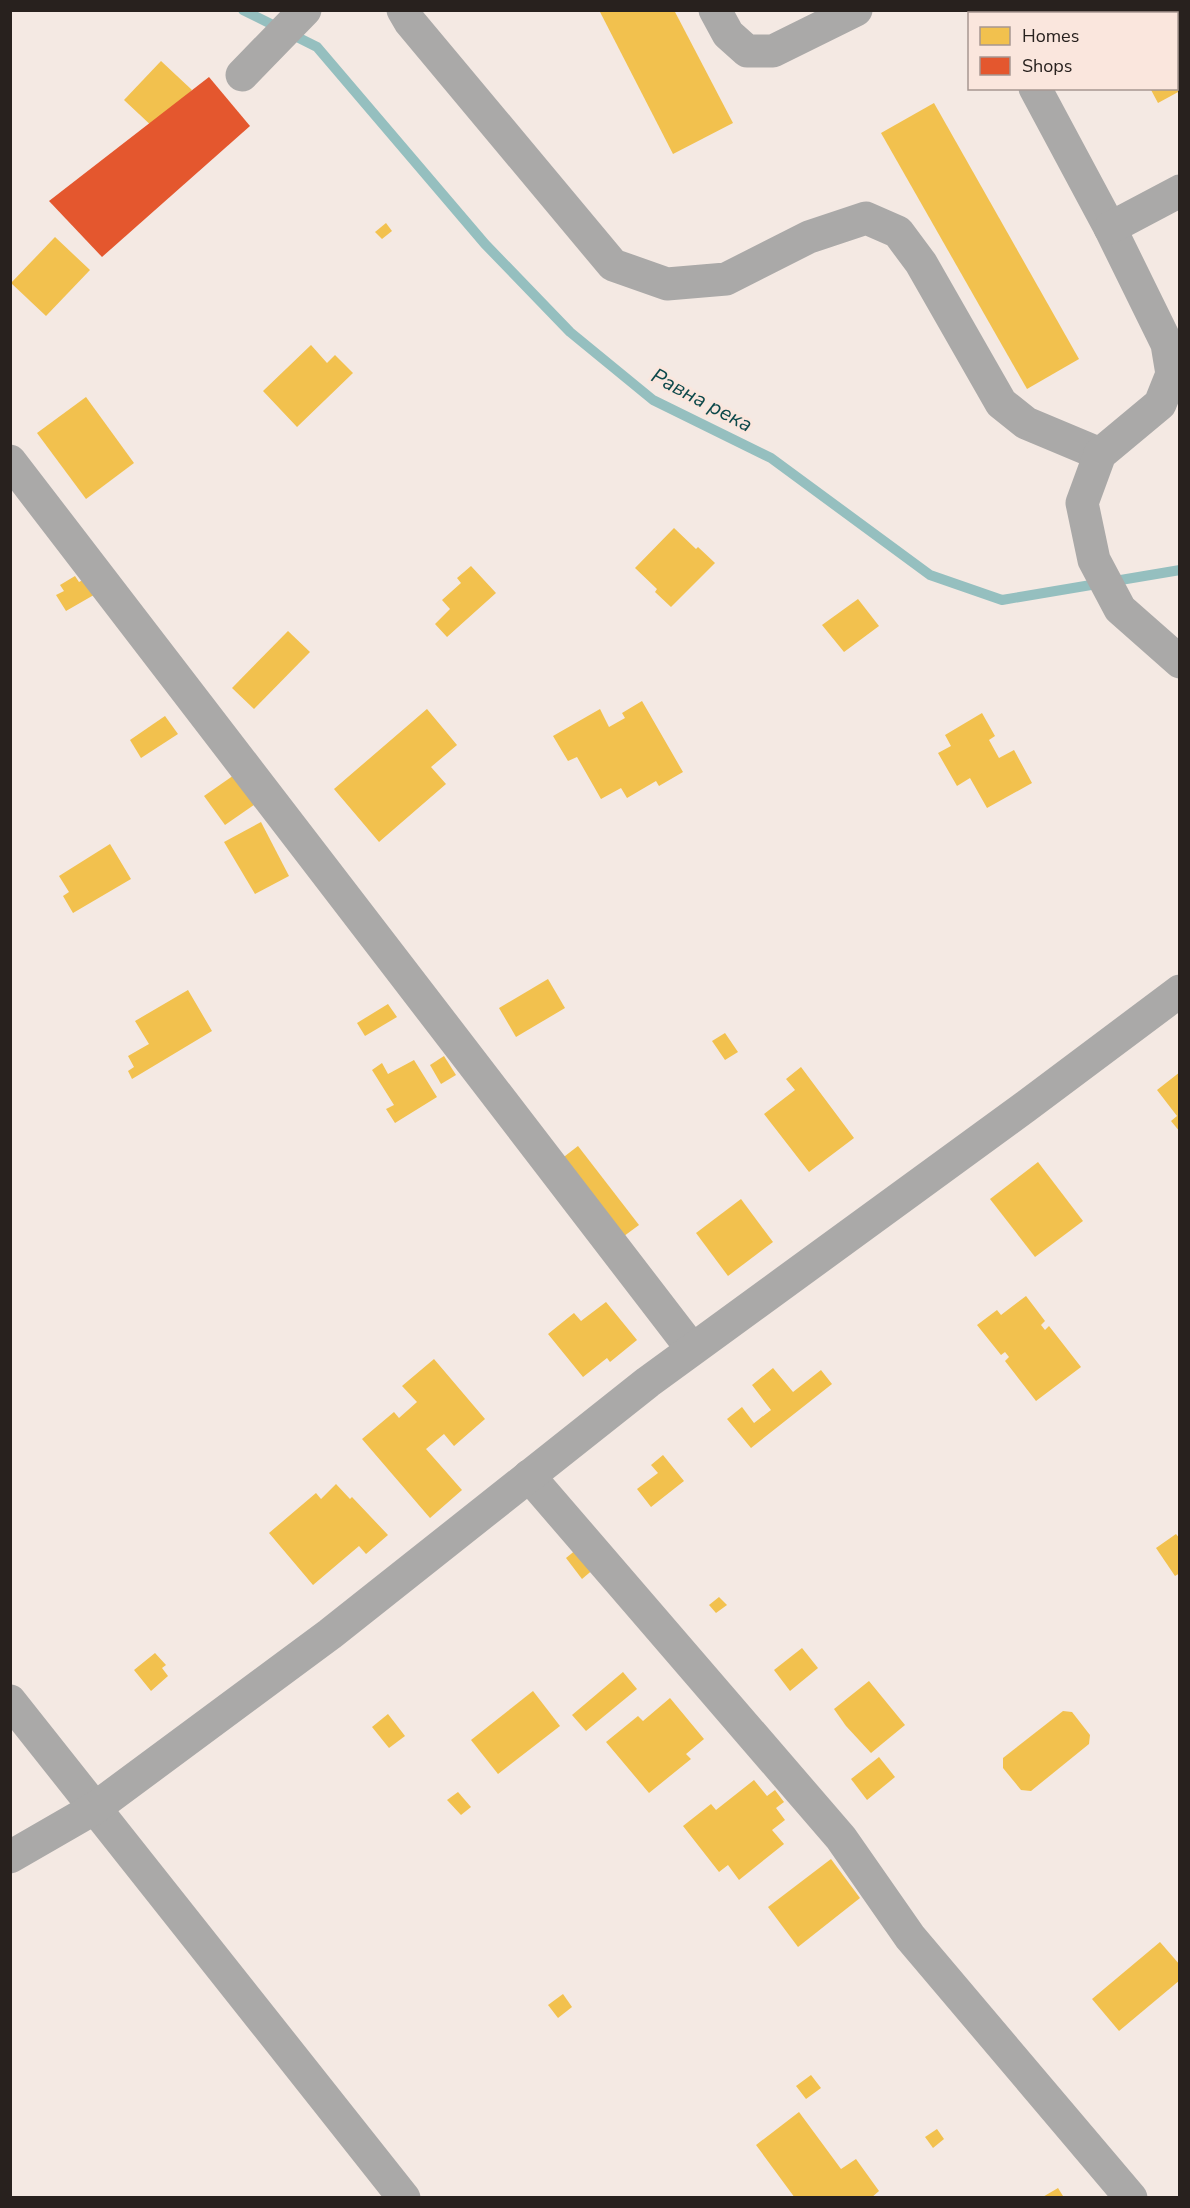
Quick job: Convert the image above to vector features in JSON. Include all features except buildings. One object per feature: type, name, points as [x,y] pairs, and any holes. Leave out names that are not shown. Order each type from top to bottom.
[{"type":"street","points":[[242,75],[305,10]]},
{"type":"street","points":[[404,10],[425,40],[613,265],[667,284],[726,279],[809,237],[866,218],[898,231],[921,263],[1000,403],[1026,423],[1100,454]]},
{"type":"street","points":[[715,10],[728,34],[747,51],[773,51],[856,10]]},
{"type":"street","points":[[1036,90],[1110,228],[1167,344],[1172,374],[1160,404],[1100,454],[1082,503],[1094,560],[1120,609],[1179,662]]},
{"type":"street","points":[[1110,228],[1179,191]]},
{"type":"street","points":[[10,461],[692,1348]]},
{"type":"street","points":[[10,1857],[95,1808],[330,1634],[692,1348],[1024,1107],[1179,991]]},
{"type":"street","points":[[529,1476],[841,1838],[910,1937],[1131,2198]]},
{"type":"street","points":[[10,1701],[404,2198]]},
{"type":"waterway","name":"Равна река","points":[[243,10],[317,47],[485,244],[570,332],[653,400],[771,458],[930,575],[1002,600],[1180,570]]}]
